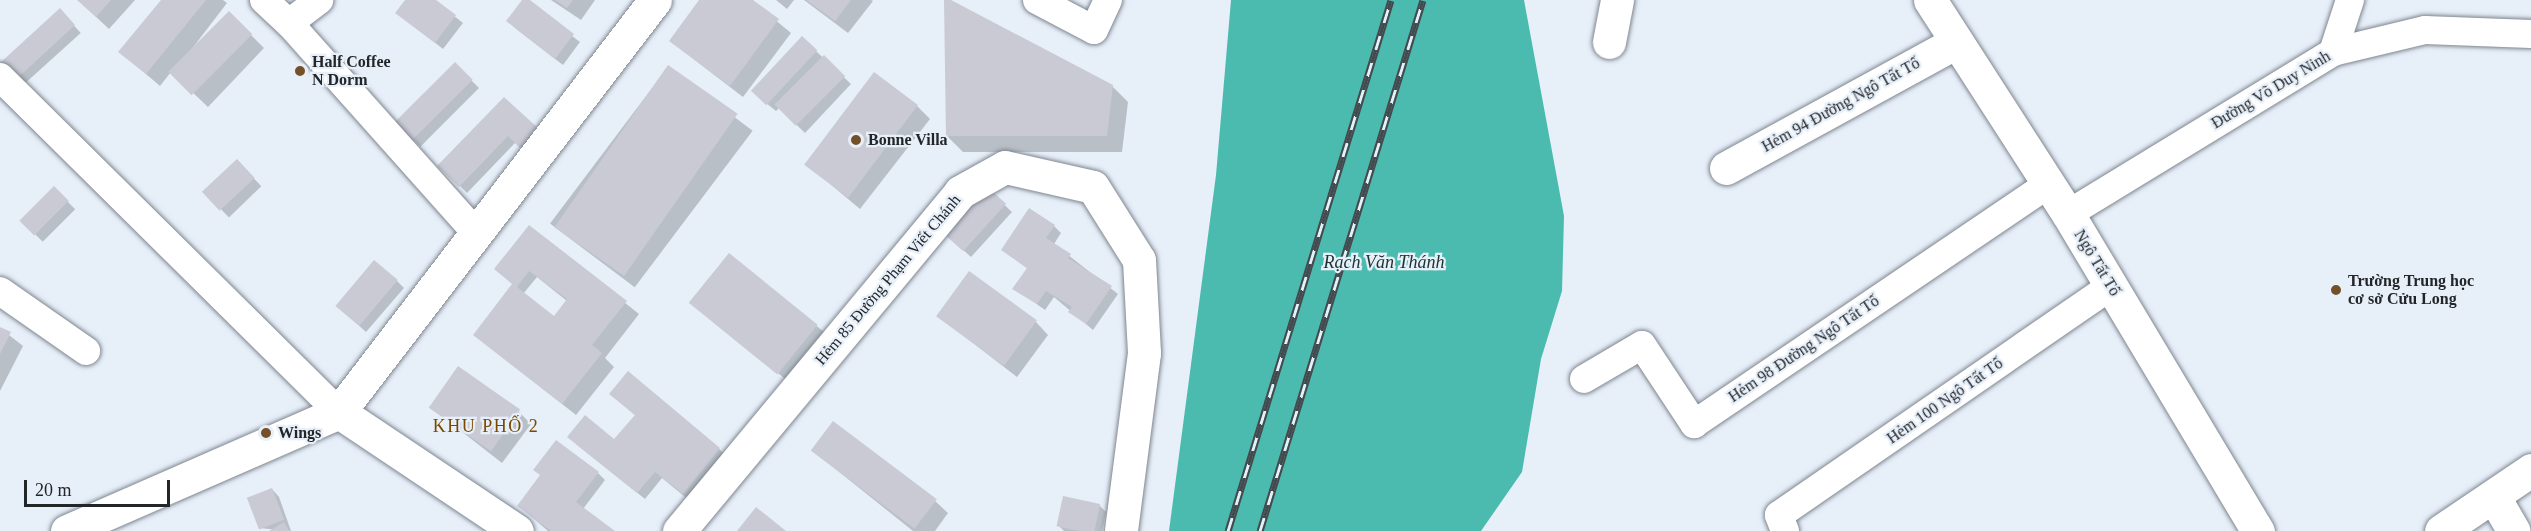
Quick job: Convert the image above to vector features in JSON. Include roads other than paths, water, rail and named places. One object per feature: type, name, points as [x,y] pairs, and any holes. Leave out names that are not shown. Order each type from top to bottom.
[{"type":"street","points":[[67,531],[339,412],[656,0]]},
{"type":"street","points":[[1608,42],[1617,0]]},
{"type":"street","name":"Ngô Tất Tố","points":[[1930,0],[2068,214],[2258,531]]},
{"type":"street","name":"Hẻm 94 Đường Ngô Tất Tố","points":[[1726,168],[1956,42]]},
{"type":"street","name":"Hẻm 85 Đường Phạm Viết Chánh","points":[[680,531],[960,192],[1005,167],[1093,186],[1139,260],[1144,353],[1121,531]]},
{"type":"street","points":[[339,412],[517,531]]},
{"type":"street","points":[[2441,531],[2531,470]]},
{"type":"street","points":[[2494,497],[2514,531]]},
{"type":"lane","points":[[264,0],[289,23],[477,234]]},
{"type":"lane","points":[[289,23],[319,0]]},
{"type":"lane","points":[[1037,0],[1094,30],[1108,0]]},
{"type":"lane","points":[[2333,52],[2350,0]]},
{"type":"lane","name":"Đường Võ Duy Ninh","points":[[2068,214],[2333,52],[2426,30],[2531,34]]},
{"type":"lane","points":[[0,77],[339,412]]},
{"type":"lane","name":"Hẻm 98 Đường Ngô Tất Tố","points":[[1584,379],[1642,345],[1694,424],[2049,184]]},
{"type":"lane","name":"Hẻm 100 Ngô Tất Tố","points":[[1782,523],[2111,286]]},
{"type":"lane","points":[[0,291],[86,351]]},
{"type":"water","name":"Rạch Văn Thánh","points":[[1231,0],[1524,0],[1564,216],[1562,291],[1541,359],[1522,472],[1481,531],[1169,531],[1216,175]]},
{"type":"railway","points":[[1228,531],[1391,0]]},
{"type":"railway","points":[[1260,531],[1423,0]]},
{"type":"place","name":"Half Coffee N Dorm","points":[[300,71]]},
{"type":"place","name":"Bonne Villa","points":[[856,140]]},
{"type":"place","name":"Trường Trung học cơ sở Cửu Long","points":[[2336,290]]},
{"type":"place","name":"Wings","points":[[266,433]]},
{"type":"district","name":"KHU PHỐ 2","points":[[486,426]]}]
